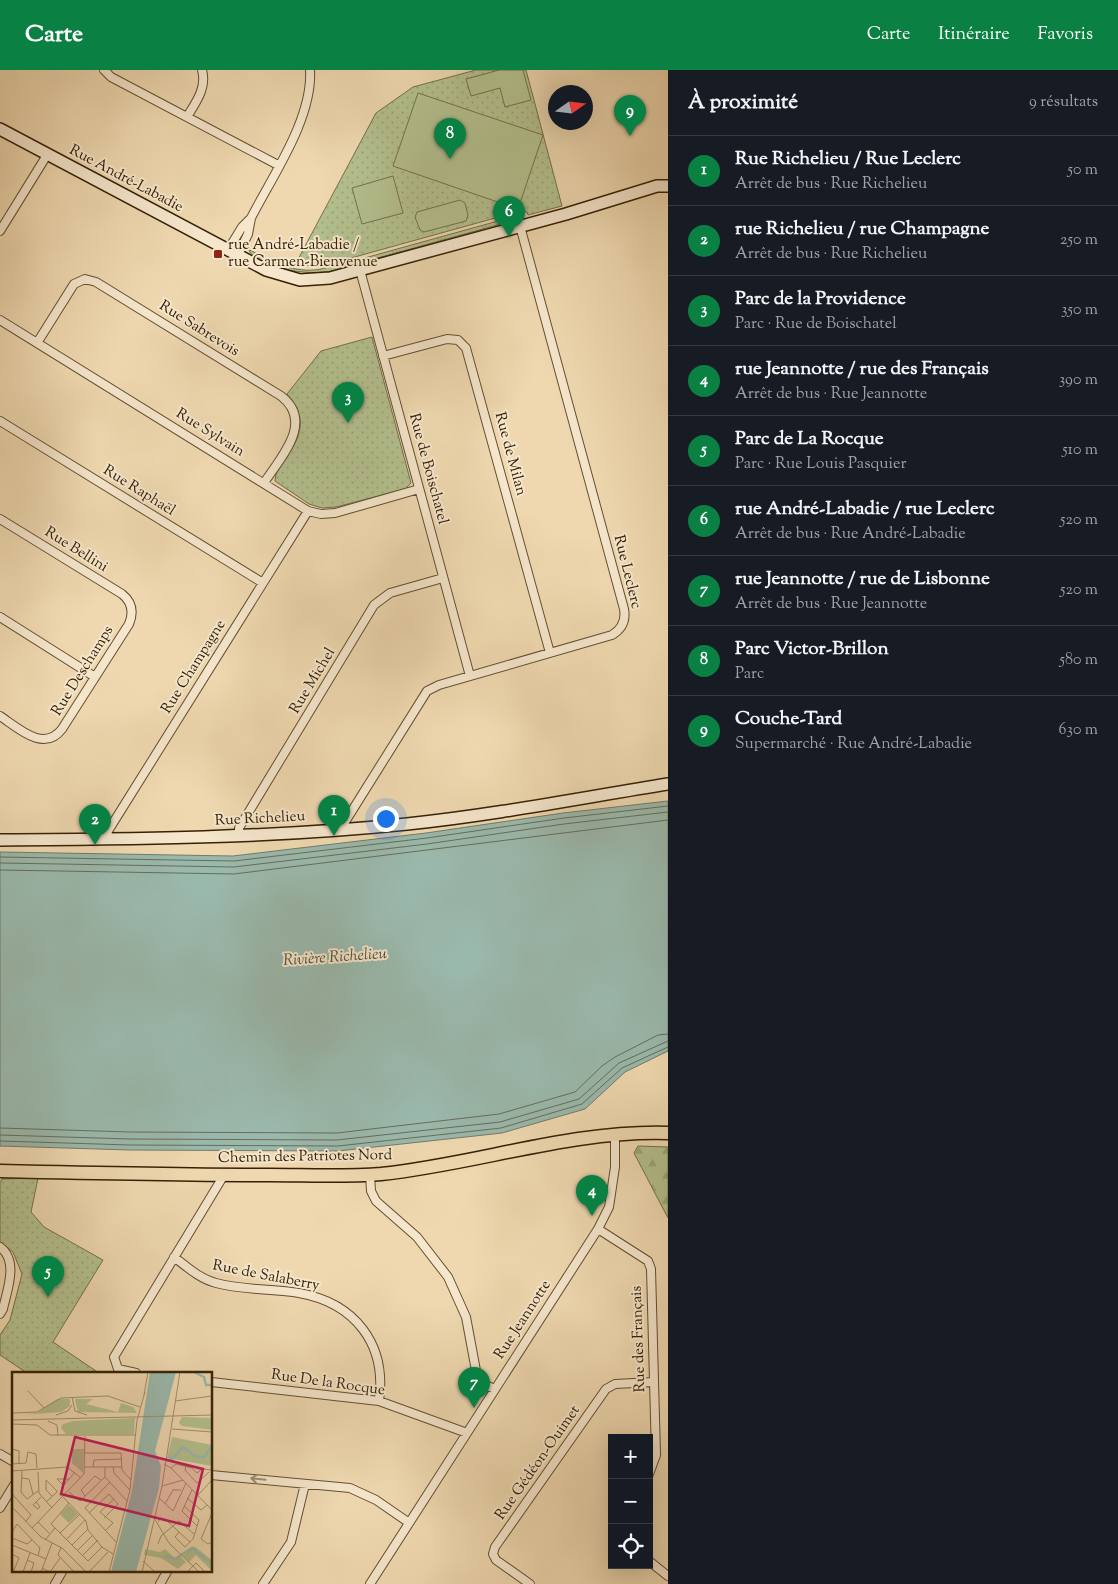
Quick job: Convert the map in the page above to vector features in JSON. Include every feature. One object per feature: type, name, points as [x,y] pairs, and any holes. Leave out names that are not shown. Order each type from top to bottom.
[{"type":"main road","name":"Chemin des Patriotes Nord","points":[[0,1170],[224,1175],[370,1175],[440,1166],[570,1140],[615,1134],[668,1133]]},
{"type":"street","points":[[104,70],[111,77],[278,164]]},
{"type":"street","points":[[187,117],[203,88],[202,70]]},
{"type":"street","points":[[233,253],[248,234],[251,218],[306,108],[310,89],[310,70]]},
{"type":"street","name":"Rue André-Labadie","points":[[0,130],[233,253],[277,275],[300,280],[322,279],[360,270],[662,186],[668,179]]},
{"type":"street","points":[[0,231],[47,155]]},
{"type":"street","name":"Rue Leclerc","points":[[345,829],[345,822],[425,694],[436,686],[612,635],[621,627],[625,615],[520,226]]},
{"type":"street","name":"Rue de Boischatel","points":[[360,270],[470,676]]},
{"type":"street","name":"Rue Sabrevois","points":[[37,343],[72,286],[80,280],[93,280],[130,302],[280,395],[289,404],[296,416],[294,434],[264,483]]},
{"type":"street","name":"Rue Sylvain","points":[[0,320],[308,511],[321,514],[335,513],[419,489]]},
{"type":"street","name":"Rue de Milan","points":[[383,356],[448,339],[458,340],[466,348],[550,653]]},
{"type":"street","name":"Rue Raphaël","points":[[0,421],[263,583]]},
{"type":"street","name":"Rue Champagne","points":[[107,839],[108,831],[308,511]]},
{"type":"street","name":"Rue Bellini","points":[[0,519],[122,594],[129,601],[132,610]]},
{"type":"street","name":"Rue Michel","points":[[238,835],[239,828],[374,605],[390,593],[444,578]]},
{"type":"street","name":"Rue Deschamps","points":[[0,716],[32,736],[47,739],[60,732],[129,624],[132,610]]},
{"type":"street","points":[[0,617],[95,677]]},
{"type":"street","name":"Rue Richelieu","points":[[0,840],[238,835],[345,829],[444,820],[668,784]]},
{"type":"street","name":"Rue Jeannotte","points":[[370,1584],[408,1522],[598,1229],[609,1207],[615,1167],[615,1134]]},
{"type":"street","points":[[132,1372],[118,1369],[114,1357],[224,1175]]},
{"type":"street","points":[[370,1175],[371,1191],[376,1201],[418,1237],[448,1277],[458,1295],[466,1317],[477,1376],[484,1384],[495,1389]]},
{"type":"street","name":"Rue des Français","points":[[598,1229],[650,1265],[656,1455],[653,1463]]},
{"type":"street","points":[[0,1247],[6,1251],[11,1269],[3,1309],[0,1314]]},
{"type":"street","name":"Rue de Salaberry","points":[[174,1257],[203,1278],[217,1284],[300,1293],[335,1305],[349,1314],[369,1336],[375,1351],[382,1383],[379,1401]]},
{"type":"street","name":"Rue De la Rocque","points":[[212,1382],[379,1401],[467,1433]]},
{"type":"street","name":"Rue Gédéon-Ouimet","points":[[530,1584],[496,1560],[493,1554],[495,1547],[606,1389],[615,1384],[654,1382]]},
{"type":"street","points":[[0,1454],[12,1461]]},
{"type":"street","points":[[212,1474],[350,1488],[376,1500],[408,1522]]},
{"type":"street","points":[[263,1584],[290,1542],[305,1484]]},
{"type":"street","points":[[0,1508],[12,1488]]},
{"type":"street","points":[[653,1564],[668,1576]]},
{"type":"street","points":[[55,1584],[62,1572]]},
{"type":"street","points":[[160,1584],[167,1572]]},
{"type":"green space","points":[[476,70],[526,70],[562,206],[528,215],[527,212],[517,212],[333,263],[316,266],[295,265],[376,113],[413,87]]},
{"type":"green space","points":[[499,70],[523,70],[531,100],[505,107],[500,88],[471,96],[466,79]]},
{"type":"green space","points":[[418,93],[543,135],[518,209],[393,166]]},
{"type":"green space","points":[[393,176],[403,213],[362,224],[352,188]]},
{"type":"green space","points":[[460,200],[465,203],[468,215],[466,221],[424,232],[420,230],[415,217],[417,212]]},
{"type":"green space","points":[[516,216],[519,219],[367,261],[361,259]]},
{"type":"green space","points":[[248,249],[280,264],[297,269],[315,270],[352,263],[343,269],[330,272],[297,271],[266,263],[255,257]]},
{"type":"green space","points":[[372,337],[411,483],[405,489],[336,507],[322,508],[309,504],[275,481],[276,474],[294,445],[300,426],[295,405],[287,394],[321,351]]},
{"type":"green space","points":[[638,1146],[668,1147],[668,1218],[634,1153]]},
{"type":"green space","points":[[38,1178],[31,1212],[44,1227],[103,1260],[53,1342],[98,1372],[26,1372],[0,1355],[0,1335],[10,1320],[22,1274],[13,1252],[0,1242],[0,1182],[2,1179]]},
{"type":"water","name":"Rivière Richelieu","points":[[668,801],[668,1051],[625,1072],[585,1109],[502,1133],[338,1151],[130,1150],[0,1146],[0,852],[233,856]]},
{"type":"place","name":"Couche-Tard","points":[[630,136]]},
{"type":"place","name":"Parc Victor-Brillon","points":[[450,159]]},
{"type":"place","name":"rue André-Labadie / rue Leclerc","points":[[509,237]]},
{"type":"place","name":"rue André-Labadie / rue Carmen-Bienvenue","points":[[218,254]]},
{"type":"place","name":"Parc de la Providence","points":[[348,423]]},
{"type":"place","name":"Rue Richelieu / Rue Leclerc","points":[[334,836]]},
{"type":"place","name":"rue Richelieu / rue Champagne","points":[[95,845]]},
{"type":"place","name":"rue Jeannotte / rue des Français","points":[[592,1216]]},
{"type":"place","name":"Parc de La Rocque","points":[[48,1297]]},
{"type":"place","name":"rue Jeannotte / rue de Lisbonne","points":[[474,1408]]}]
